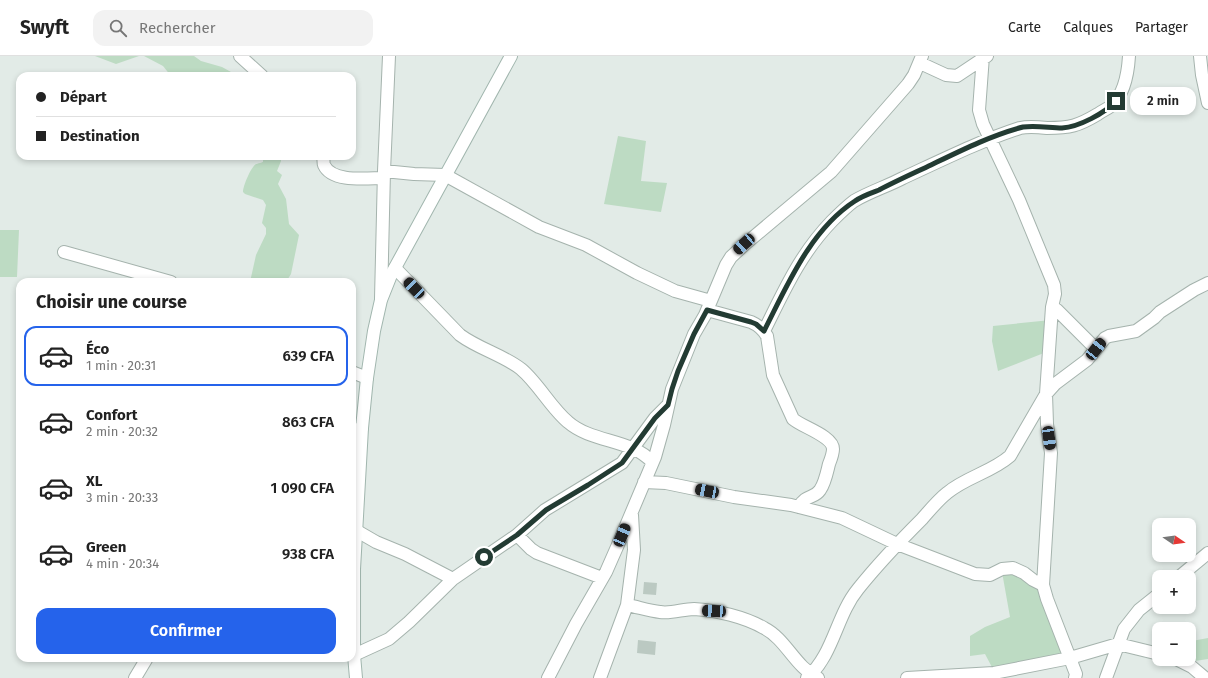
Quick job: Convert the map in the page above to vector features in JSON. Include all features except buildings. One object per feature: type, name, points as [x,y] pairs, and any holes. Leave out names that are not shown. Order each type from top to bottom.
[{"type":"street","points":[[240,56],[258,72]]},
{"type":"street","points":[[381,300],[383,175],[389,56]]},
{"type":"street","points":[[356,544],[357,429],[374,331],[381,300],[387,282],[394,268],[511,56]]},
{"type":"street","points":[[764,331],[799,263],[821,233],[855,201],[990,139],[1027,127],[1064,128],[1083,122],[1111,106],[1122,92],[1126,78],[1129,56]]},
{"type":"street","points":[[1200,56],[1208,103]]},
{"type":"street","points":[[984,57],[979,110],[983,124],[1019,200],[1054,285],[1055,294],[1052,308],[1046,394],[1047,424],[1051,453],[1043,585],[1047,599],[1078,677]]},
{"type":"street","points":[[548,678],[617,547],[652,462],[664,426],[672,389],[678,371],[731,257],[744,244],[831,172],[876,118],[908,84],[921,59],[946,75],[956,76],[984,57]]},
{"type":"street","points":[[324,160],[324,165],[330,173],[349,178],[383,175],[445,174],[539,227],[586,245],[674,291],[756,324],[767,336],[773,375],[793,419],[798,424],[828,438],[832,442],[833,448],[825,479],[820,491],[803,500],[799,507]]},
{"type":"street","points":[[64,252],[157,278]]},
{"type":"street","points":[[394,268],[460,335],[468,341],[496,354],[522,370],[568,422],[593,436],[633,448],[652,462]]},
{"type":"street","points":[[627,605],[662,613],[681,610],[714,611],[756,624],[767,629],[775,636],[812,677],[824,659],[843,614],[857,590],[898,544],[948,492],[1010,456],[1046,394],[1055,384],[1087,360],[1103,340],[1109,336],[1136,331],[1160,312],[1194,290],[1208,283]]},
{"type":"street","points":[[1052,308],[1057,310],[1096,349]]},
{"type":"street","points":[[356,374],[367,378]]},
{"type":"street","points":[[356,654],[389,639],[453,579],[517,535],[546,510],[622,463],[655,418],[668,405]]},
{"type":"street","points":[[644,482],[666,483],[799,507],[842,518],[898,544],[975,574],[990,575],[1002,569],[1013,568],[1043,585]]},
{"type":"street","points":[[600,678],[627,605],[634,550],[632,512]]},
{"type":"street","points":[[357,531],[376,542],[405,554],[453,579]]},
{"type":"street","points":[[517,535],[531,549],[538,553],[602,578]]},
{"type":"street","points":[[1187,570],[1208,553]]},
{"type":"street","points":[[1106,678],[1124,629],[1139,610],[1152,600]]},
{"type":"street","points":[[908,678],[994,673],[1070,658],[1118,644],[1152,652]]},
{"type":"street","points":[[135,678],[145,662]]},
{"type":"street","points":[[355,662],[356,678]]},
{"type":"street","points":[[1190,666],[1205,678]]},
{"type":"green space","points":[[95,56],[139,56],[116,64]]},
{"type":"green space","points":[[144,56],[194,56],[201,61],[222,67],[231,72],[168,72],[163,66]]},
{"type":"green space","points":[[618,136],[646,141],[641,181],[667,183],[661,212],[604,204]]},
{"type":"green space","points":[[263,160],[281,160],[277,171],[282,175],[278,184],[286,199],[289,224],[299,235],[291,274],[288,278],[251,278],[256,255],[266,234],[266,228],[262,223],[266,205],[263,200],[243,192],[244,186],[254,166],[263,162]]},
{"type":"green space","points":[[0,230],[19,230],[17,277],[0,277]]},
{"type":"green space","points":[[1051,320],[1049,351],[998,371],[992,341],[993,326]]},
{"type":"green space","points":[[1012,570],[1035,581],[1068,656],[994,671],[985,654],[970,656],[970,636],[985,627],[1010,617],[1002,572]]},
{"type":"green space","points":[[1208,638],[1208,659],[1196,661],[1196,640]]},
{"type":"route","points":[[484,557],[517,535],[546,510],[622,463],[655,418],[668,405],[678,371],[694,334],[707,310],[751,322],[756,324],[764,331],[790,279],[809,248],[837,216],[855,201],[990,139],[1027,127],[1064,128],[1073,126],[1111,106],[1116,101]]}]
